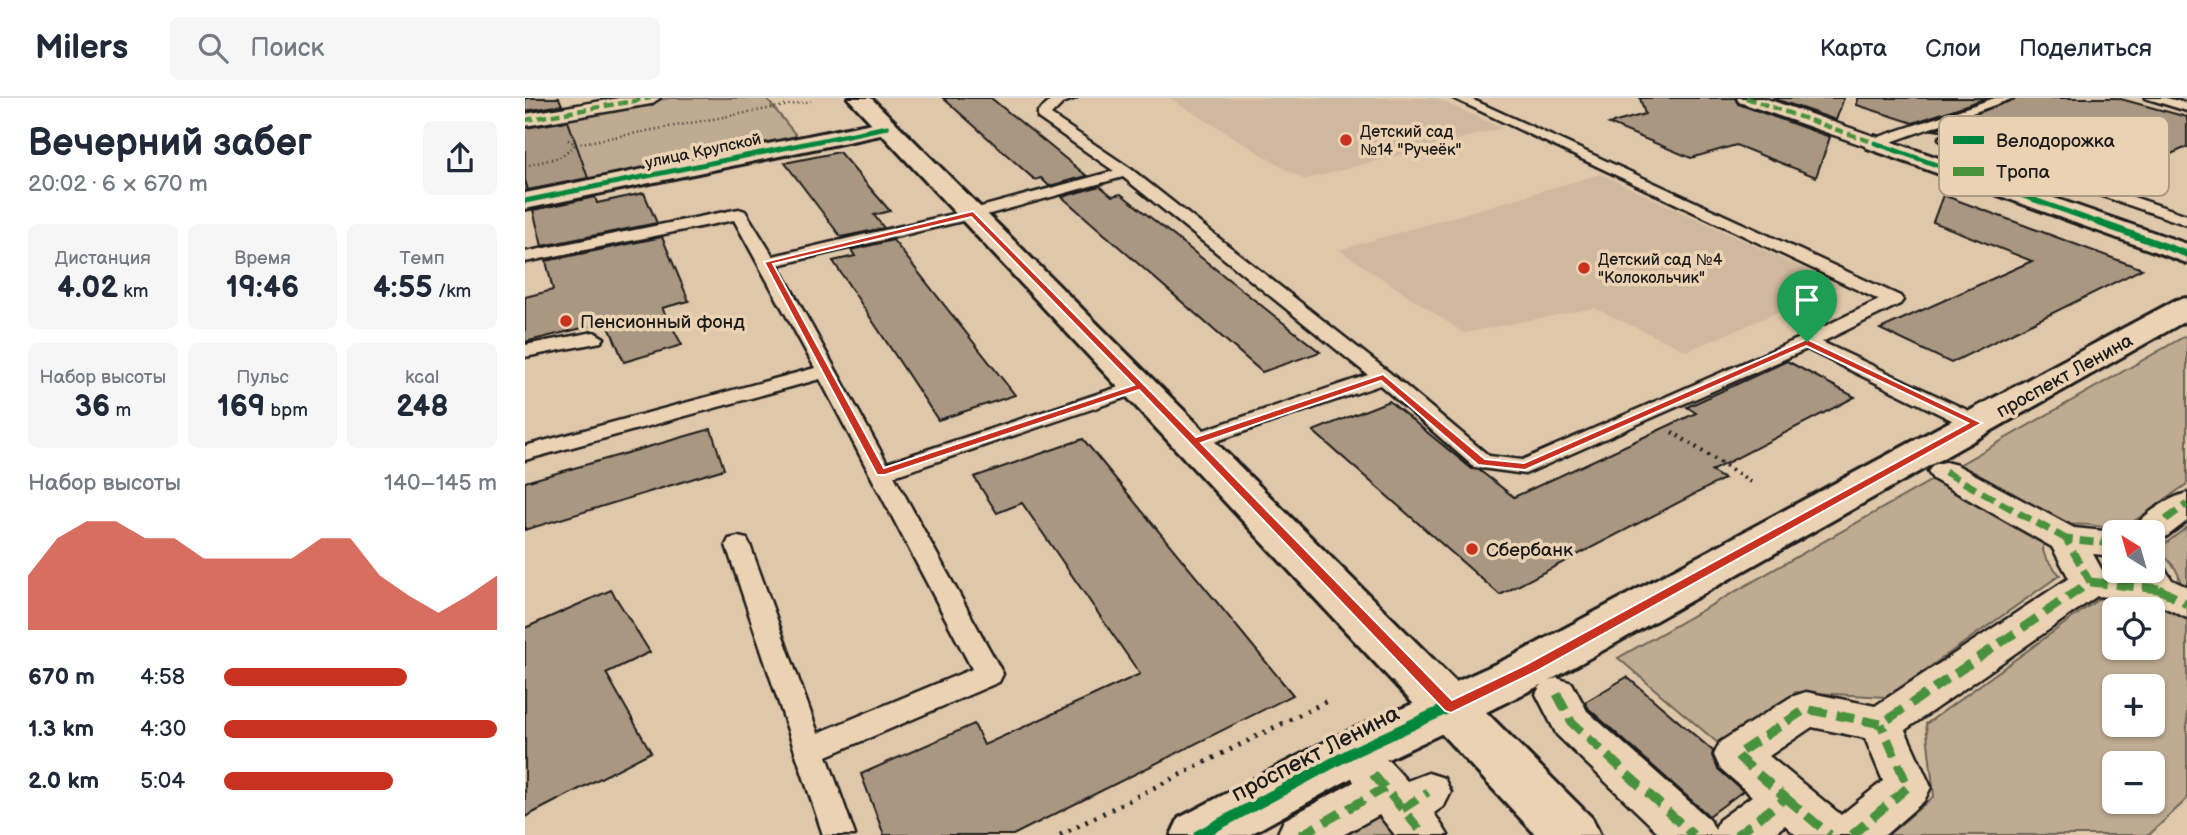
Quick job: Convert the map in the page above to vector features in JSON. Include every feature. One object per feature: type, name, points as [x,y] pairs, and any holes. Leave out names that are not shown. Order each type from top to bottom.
[{"type":"main road","points":[[859,98],[1141,386],[1572,835]]},
{"type":"main road","name":"улица Крупской","points":[[525,201],[887,127]]},
{"type":"main road","points":[[1875,143],[1939,166]]},
{"type":"main road","points":[[2024,196],[2187,254]]},
{"type":"main road","name":"проспект Ленина","points":[[1199,835],[1353,751],[1530,669],[2187,307]]},
{"type":"street","points":[[525,120],[651,98]]},
{"type":"street","points":[[1746,98],[1875,143]]},
{"type":"street","points":[[1945,472],[2066,539],[2102,543]]},
{"type":"street","points":[[2165,521],[2187,504]]},
{"type":"street","points":[[2066,539],[2090,582]]},
{"type":"street","points":[[1830,835],[1736,755],[1806,709],[1881,724],[2090,582],[2164,588]]},
{"type":"street","points":[[1557,694],[1573,723],[1693,835]]},
{"type":"street","points":[[1852,835],[1908,788],[1881,724]]},
{"type":"street","points":[[1736,835],[1786,798]]},
{"type":"street","points":[[1301,835],[1402,799]]},
{"type":"lane","points":[[1070,98],[1059,100],[1043,115],[1126,172],[1383,377],[1482,462],[1525,467],[1807,342],[1894,300],[1459,98]]},
{"type":"lane","points":[[1955,116],[2008,98]]},
{"type":"lane","points":[[2151,98],[2187,107]]},
{"type":"lane","points":[[1875,143],[1939,121]]},
{"type":"lane","points":[[768,262],[973,214],[1126,172]]},
{"type":"lane","points":[[2116,196],[2187,220]]},
{"type":"lane","points":[[525,257],[739,214],[768,262],[989,674],[809,750]]},
{"type":"lane","points":[[525,351],[594,338]]},
{"type":"lane","points":[[1807,342],[1976,423]]},
{"type":"lane","points":[[525,453],[826,371]]},
{"type":"lane","points":[[1194,442],[1383,377]]},
{"type":"lane","points":[[881,473],[1141,386]]},
{"type":"lane","points":[[738,545],[839,835]]},
{"type":"path","points":[[525,166],[557,159],[572,151],[576,144],[811,101]]},
{"type":"path","points":[[1645,414],[1753,484]]},
{"type":"path","points":[[1060,835],[1327,701]]},
{"type":"shaded area","points":[[670,98],[766,98],[800,140],[525,195],[525,123]]},
{"type":"shaded area","name":"Детский сад №14 \"Ручеёк\"","points":[[1169,98],[1435,98],[1502,128],[1304,180]]},
{"type":"shaded area","name":"Детский сад №4 \"Колокольчик\"","points":[[1600,174],[1841,286],[1687,351],[1594,308],[1464,333],[1339,250]]},
{"type":"shaded area","points":[[2187,335],[2187,484],[2136,520],[2102,520],[2102,527],[2055,527],[1950,470]]},
{"type":"shaded area","points":[[1941,475],[2046,534],[2043,552],[2060,575],[1887,697],[1796,692],[1719,744],[1618,658]]},
{"type":"shaded area","points":[[2187,527],[2187,599],[2179,594],[2180,580],[2165,557],[2165,544]]},
{"type":"shaded area","points":[[2100,598],[2102,660],[2165,660],[2165,603],[2170,602],[2187,612],[2187,799],[2149,835],[1888,835],[1934,796],[1926,724]]},
{"type":"shaded area","points":[[1379,809],[1400,835],[1334,835]]},
{"type":"building","points":[[525,98],[559,98],[562,105],[525,111]]},
{"type":"building","points":[[943,98],[991,98],[1087,176],[1049,186],[1041,178],[1035,180]]},
{"type":"building","points":[[1640,98],[1735,98],[1738,104],[1830,137],[1816,177],[1736,145],[1691,158],[1609,124],[1645,114]]},
{"type":"building","points":[[1772,98],[1844,98],[1836,120]]},
{"type":"building","points":[[1858,98],[1987,98],[1913,123],[1857,105]]},
{"type":"building","points":[[2017,98],[2117,98],[2187,117],[2187,147],[2169,155],[2169,116],[1970,116]]},
{"type":"building","points":[[568,121],[588,178],[528,190],[525,180],[525,128]]},
{"type":"building","points":[[839,152],[890,211],[874,215],[884,228],[841,237],[785,163]]},
{"type":"building","points":[[1100,186],[1112,196],[1121,194],[1320,352],[1262,372],[1062,197]]},
{"type":"building","points":[[644,193],[657,223],[542,246],[533,210],[595,197],[597,203]]},
{"type":"building","points":[[1943,196],[1946,196],[2142,269],[1951,363],[1880,329],[2032,261],[1933,222]]},
{"type":"building","points":[[662,237],[689,301],[662,308],[682,345],[624,362],[607,322],[525,342],[525,297],[553,290],[546,261]]},
{"type":"building","points":[[893,240],[1015,395],[938,420],[833,261],[855,256],[851,250]]},
{"type":"building","points":[[1787,361],[1855,397],[1711,471],[1724,479],[1500,595],[1313,431],[1389,401],[1472,469],[1479,470],[1514,497],[1696,413],[1687,407]]},
{"type":"building","points":[[711,429],[724,469],[525,530],[525,482]]},
{"type":"building","points":[[1083,439],[1293,695],[1013,835],[884,835],[861,774],[974,724],[984,745],[1140,674],[1022,503],[997,513],[974,477]]},
{"type":"building","points":[[611,590],[650,652],[606,673],[651,752],[525,817],[525,628]]},
{"type":"building","points":[[1627,677],[1713,751],[1712,756],[1718,769],[1743,791],[1709,816],[1589,709],[1585,702]]},
{"type":"marked path","points":[[525,120],[651,98]]},
{"type":"marked path","points":[[1746,98],[1875,143]]},
{"type":"marked path","points":[[1945,472],[2066,539]]},
{"type":"marked path","points":[[2165,520],[2187,504]]},
{"type":"marked path","points":[[2090,582],[2066,539],[2102,543]]},
{"type":"marked path","points":[[1736,835],[1786,798],[1736,755],[1806,709],[1881,724],[2090,582],[2159,589],[2155,583]]},
{"type":"marked path","points":[[2159,589],[2187,604]]},
{"type":"marked path","points":[[1557,694],[1572,723],[1693,835]]},
{"type":"marked path","points":[[1852,835],[1908,787],[1881,724]]},
{"type":"marked path","points":[[1373,774],[1424,835]]},
{"type":"marked path","points":[[1301,835],[1385,788]]},
{"type":"marked path","points":[[1402,809],[1428,792]]},
{"type":"marked path","points":[[1786,798],[1830,835]]},
{"type":"cycle path","points":[[525,201],[887,127]]},
{"type":"cycle path","points":[[1875,143],[1939,166]]},
{"type":"cycle path","points":[[2024,196],[2187,254]]},
{"type":"cycle path","points":[[1199,835],[1353,752],[1450,707]]},
{"type":"place","name":"Детский сад №14 \"Ручеёк\"","points":[[1346,140]]},
{"type":"place","name":"Детский сад №4 \"Колокольчик\"","points":[[1584,268]]},
{"type":"place","name":"Пенсионный фонд","points":[[566,321]]},
{"type":"place","name":"Сбербанк","points":[[1472,549]]},
{"type":"route","points":[[1807,342],[1525,467],[1482,462],[1383,377],[1259,417],[1194,442],[1141,386],[881,473],[768,262],[973,214],[1141,386],[1194,442],[1451,707],[1530,669],[1976,423],[1807,342]]}]
